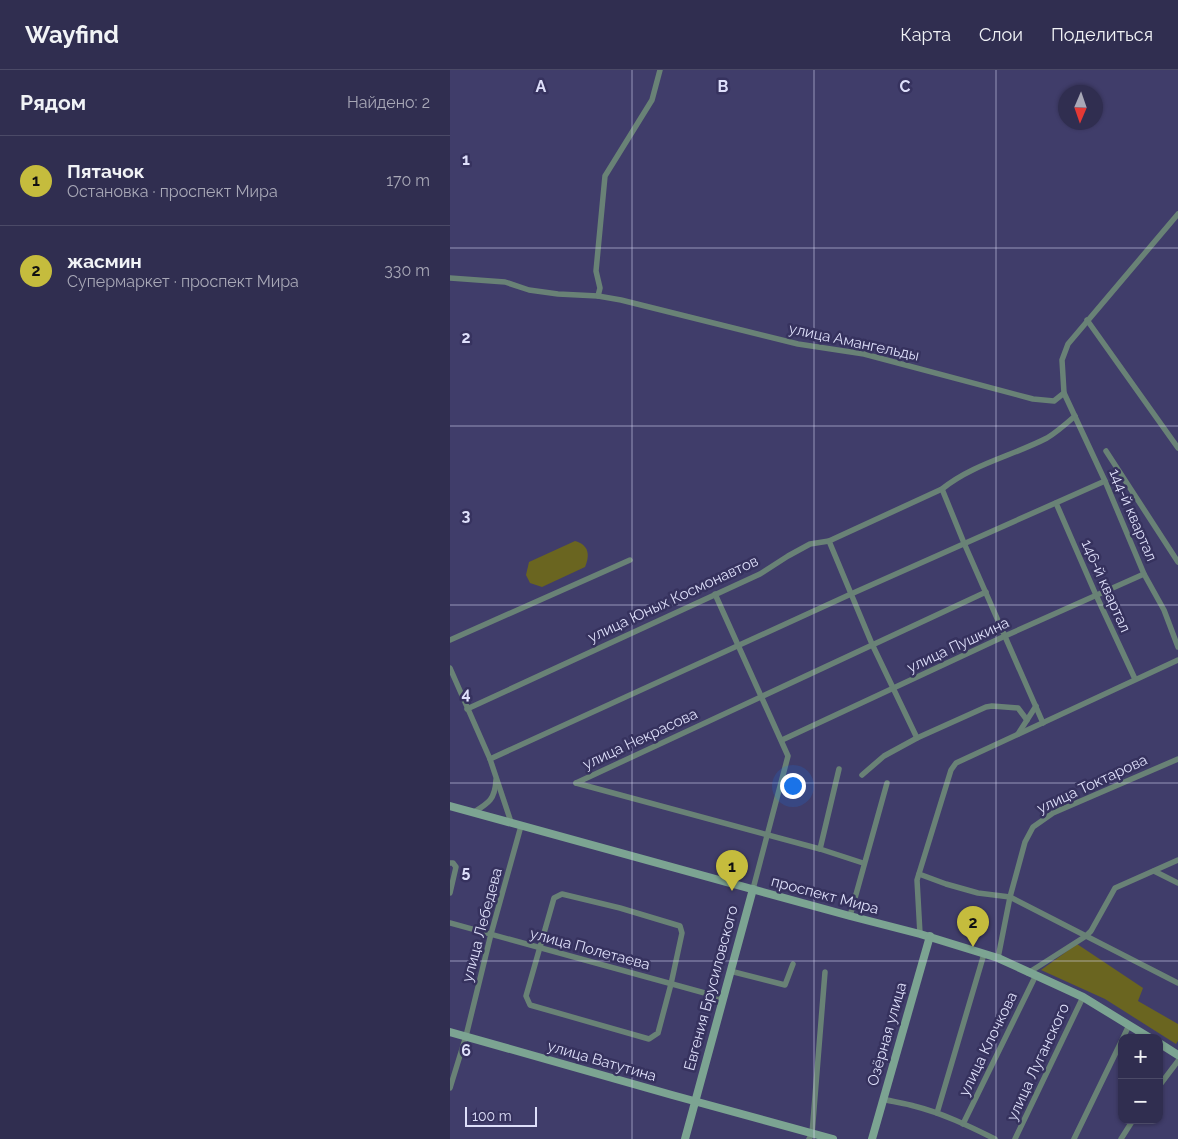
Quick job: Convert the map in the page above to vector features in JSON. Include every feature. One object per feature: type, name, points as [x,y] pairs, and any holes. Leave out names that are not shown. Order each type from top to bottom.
[{"type":"street","points":[[598,296],[600,288],[596,271],[604,176],[652,100],[660,70]]},
{"type":"street","points":[[1064,393],[1062,360],[1068,344],[1177,218]]},
{"type":"street","name":"улица Амангельды","points":[[450,278],[505,282],[529,290],[558,294],[598,296],[798,344],[864,354],[1044,401],[1054,401],[1064,393]]},
{"type":"street","points":[[1087,320],[1178,448]]},
{"type":"street","name":"144-й квартал","points":[[1064,393],[1144,574],[1164,610],[1178,648]]},
{"type":"street","name":"улица Юных Космонавтов","points":[[467,709],[760,574],[810,544],[829,541],[942,489],[955,479],[977,467],[1047,437],[1074,416]]},
{"type":"street","points":[[1106,451],[1178,562]]},
{"type":"street","points":[[490,759],[1104,481]]},
{"type":"street","points":[[942,489],[1043,723]]},
{"type":"street","name":"146-й квартал","points":[[1056,503],[1135,679]]},
{"type":"street","points":[[829,541],[872,644],[917,738]]},
{"type":"street","points":[[450,640],[630,560]]},
{"type":"street","name":"улица Пушкина","points":[[782,740],[1005,636],[1144,574]]},
{"type":"street","name":"улица Некрасова","points":[[863,863],[820,848],[767,836],[576,783],[761,695],[986,592]]},
{"type":"street","name":"Евгения Брусиловского","points":[[685,1139],[788,756],[715,594]]},
{"type":"street","points":[[920,934],[917,880],[951,770],[956,763],[1178,660]]},
{"type":"street","points":[[450,668],[490,759],[511,822]]},
{"type":"street","points":[[862,775],[884,756],[917,738],[992,706],[1018,708],[1027,720]]},
{"type":"street","points":[[1018,734],[1036,706]]},
{"type":"street","name":"улица Токтарова","points":[[998,958],[1010,897],[1026,842],[1033,827],[1053,813],[1178,759]]},
{"type":"street","points":[[820,848],[839,769]]},
{"type":"street","points":[[474,812],[485,806],[495,793],[496,778]]},
{"type":"street","points":[[850,916],[863,863],[887,783]]},
{"type":"street","name":"проспект Мира","points":[[450,806],[850,916],[930,936],[998,958],[1083,997],[1144,1034]]},
{"type":"street","name":"улица Лебедева","points":[[450,1088],[466,1036],[491,934],[521,826]]},
{"type":"street","points":[[1032,974],[1091,931],[1115,888],[1178,860]]},
{"type":"street","points":[[450,863],[453,863],[456,867],[450,894]]},
{"type":"street","points":[[1154,871],[1178,883]]},
{"type":"street","points":[[919,874],[978,893],[1010,897],[1178,983]]},
{"type":"street","points":[[562,894],[620,908],[680,926],[682,933],[658,1033],[649,1039],[530,1005],[526,996],[540,948],[554,898],[562,894]]},
{"type":"street","name":"улица Полетаева","points":[[450,923],[723,998]]},
{"type":"street","name":"Озёрная улица","points":[[872,1139],[930,936]]},
{"type":"street","points":[[937,1113],[984,954]]},
{"type":"street","points":[[730,971],[786,986],[793,964]]},
{"type":"street","points":[[811,1136],[825,972]]},
{"type":"street","name":"улица Клочкова","points":[[964,1124],[1032,974]]},
{"type":"street","name":"улица Луганского","points":[[1015,1139],[1083,997]]},
{"type":"street","points":[[1124,1034],[1129,1025]]},
{"type":"street","name":"улица Ватутина","points":[[450,1032],[811,1136],[834,1139]]},
{"type":"street","points":[[1163,1046],[1178,1054]]},
{"type":"street","points":[[1074,1139],[1118,1047]]},
{"type":"street","points":[[1163,1081],[1178,1061]]},
{"type":"street","points":[[883,1099],[937,1113],[995,1139]]},
{"type":"street","points":[[1121,1139],[1130,1124]]},
{"type":"shaded area","points":[[575,541],[586,548],[588,558],[585,567],[542,587],[530,583],[526,575],[529,562]]},
{"type":"shaded area","points":[[1077,944],[1143,988],[1138,1001],[1178,1024],[1178,1041],[1176,1044],[1105,999],[1041,970]]},
{"type":"place","name":"Пятачок","points":[[732,891]]},
{"type":"place","name":"жасмин","points":[[973,947]]}]
